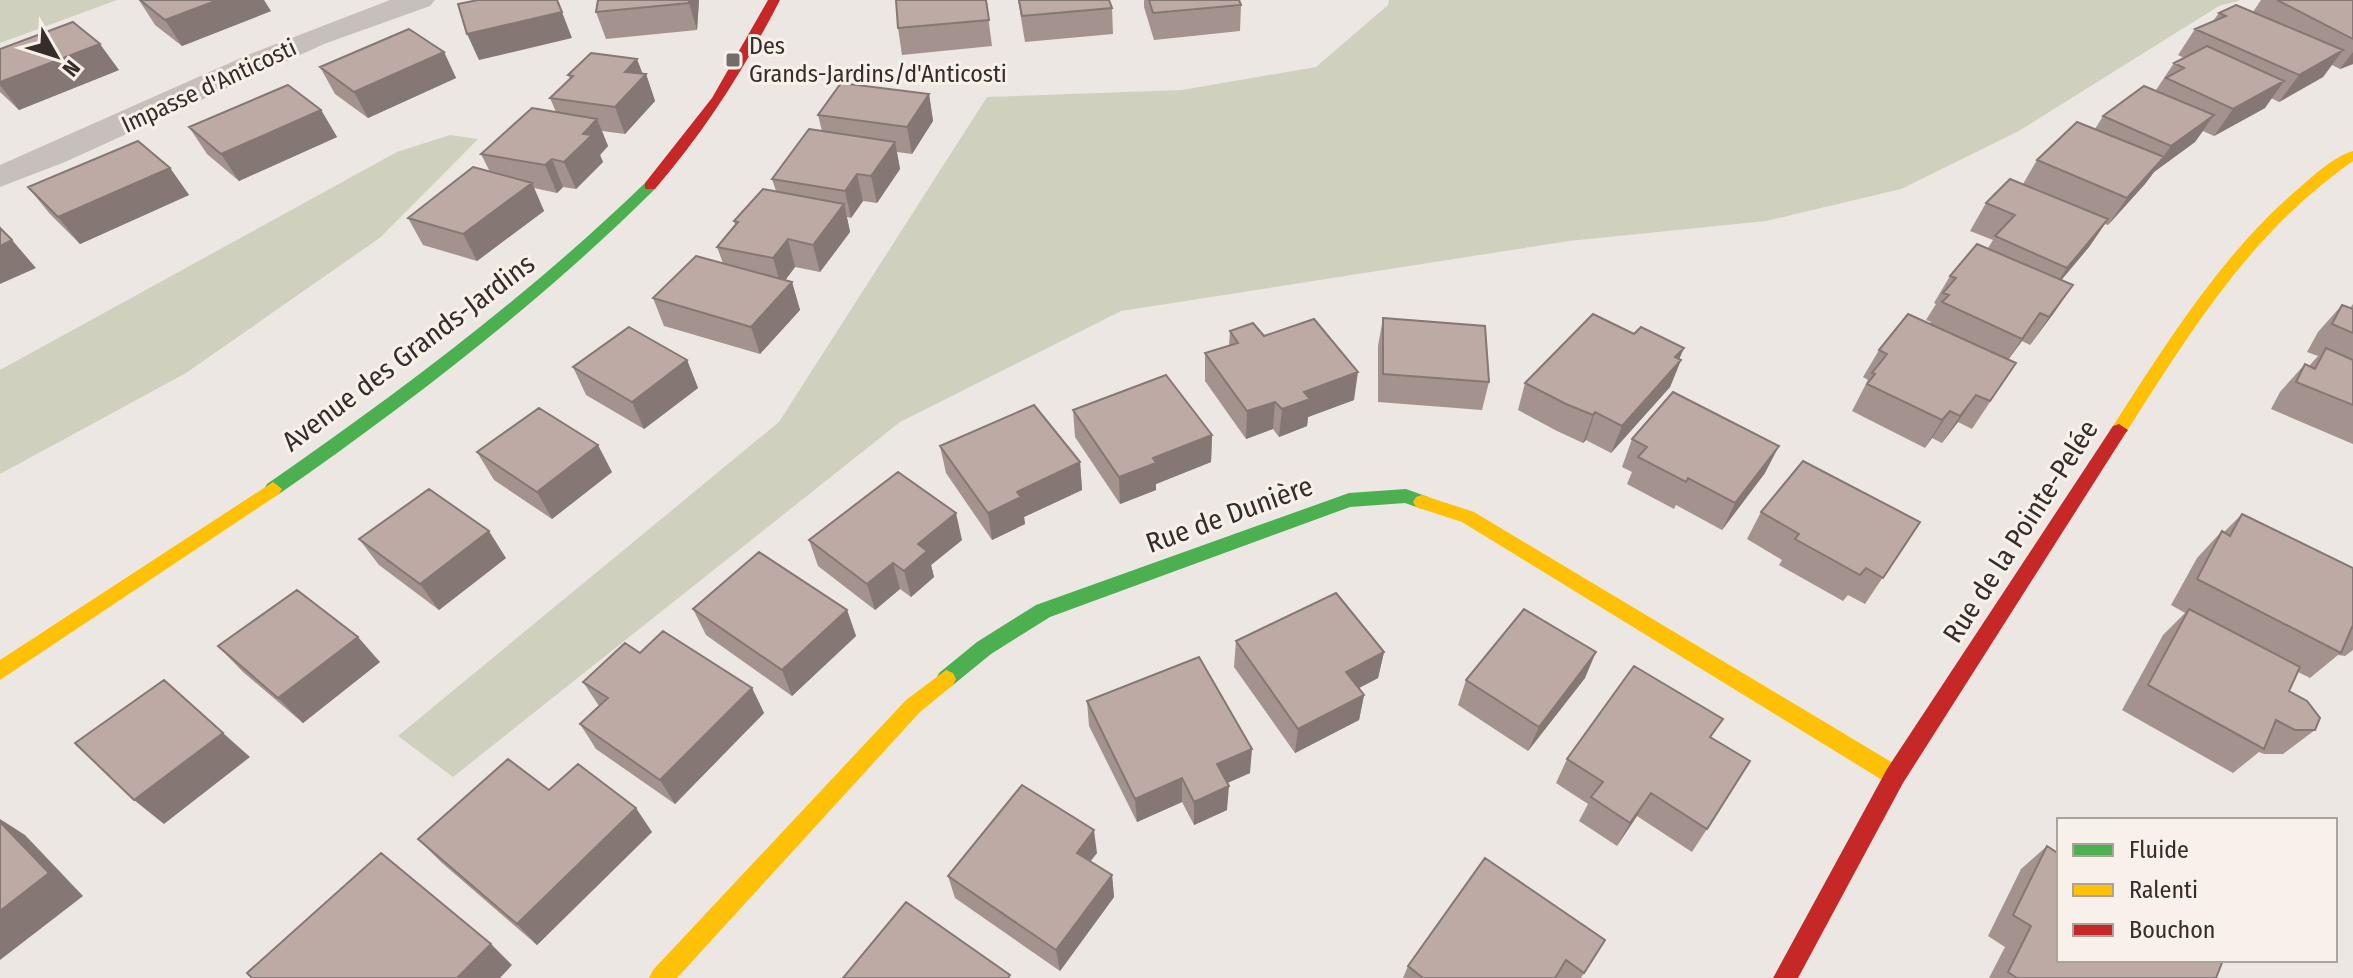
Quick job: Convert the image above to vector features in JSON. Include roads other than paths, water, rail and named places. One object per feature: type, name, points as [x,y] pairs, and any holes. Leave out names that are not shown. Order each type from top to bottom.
[{"type":"street","name":"Impasse d'Anticosti","points":[[0,177],[331,31],[420,0]]},
{"type":"street","name":"Avenue des Grands-Jardins","points":[[0,671],[309,465],[404,397],[494,328],[571,262],[668,168],[706,122],[756,40],[774,0]]},
{"type":"street","name":"Rue de la Pointe-Pelée","points":[[1785,978],[1895,776],[2232,261],[2279,209],[2334,165],[2353,155]]},
{"type":"street","name":"Rue de Dunière","points":[[661,978],[913,706],[984,648],[1043,611],[1349,500],[1406,496],[1468,517],[1895,776]]},
{"type":"place","name":"Des Grands-Jardins/d'Anticosti","points":[[733,60]]}]
